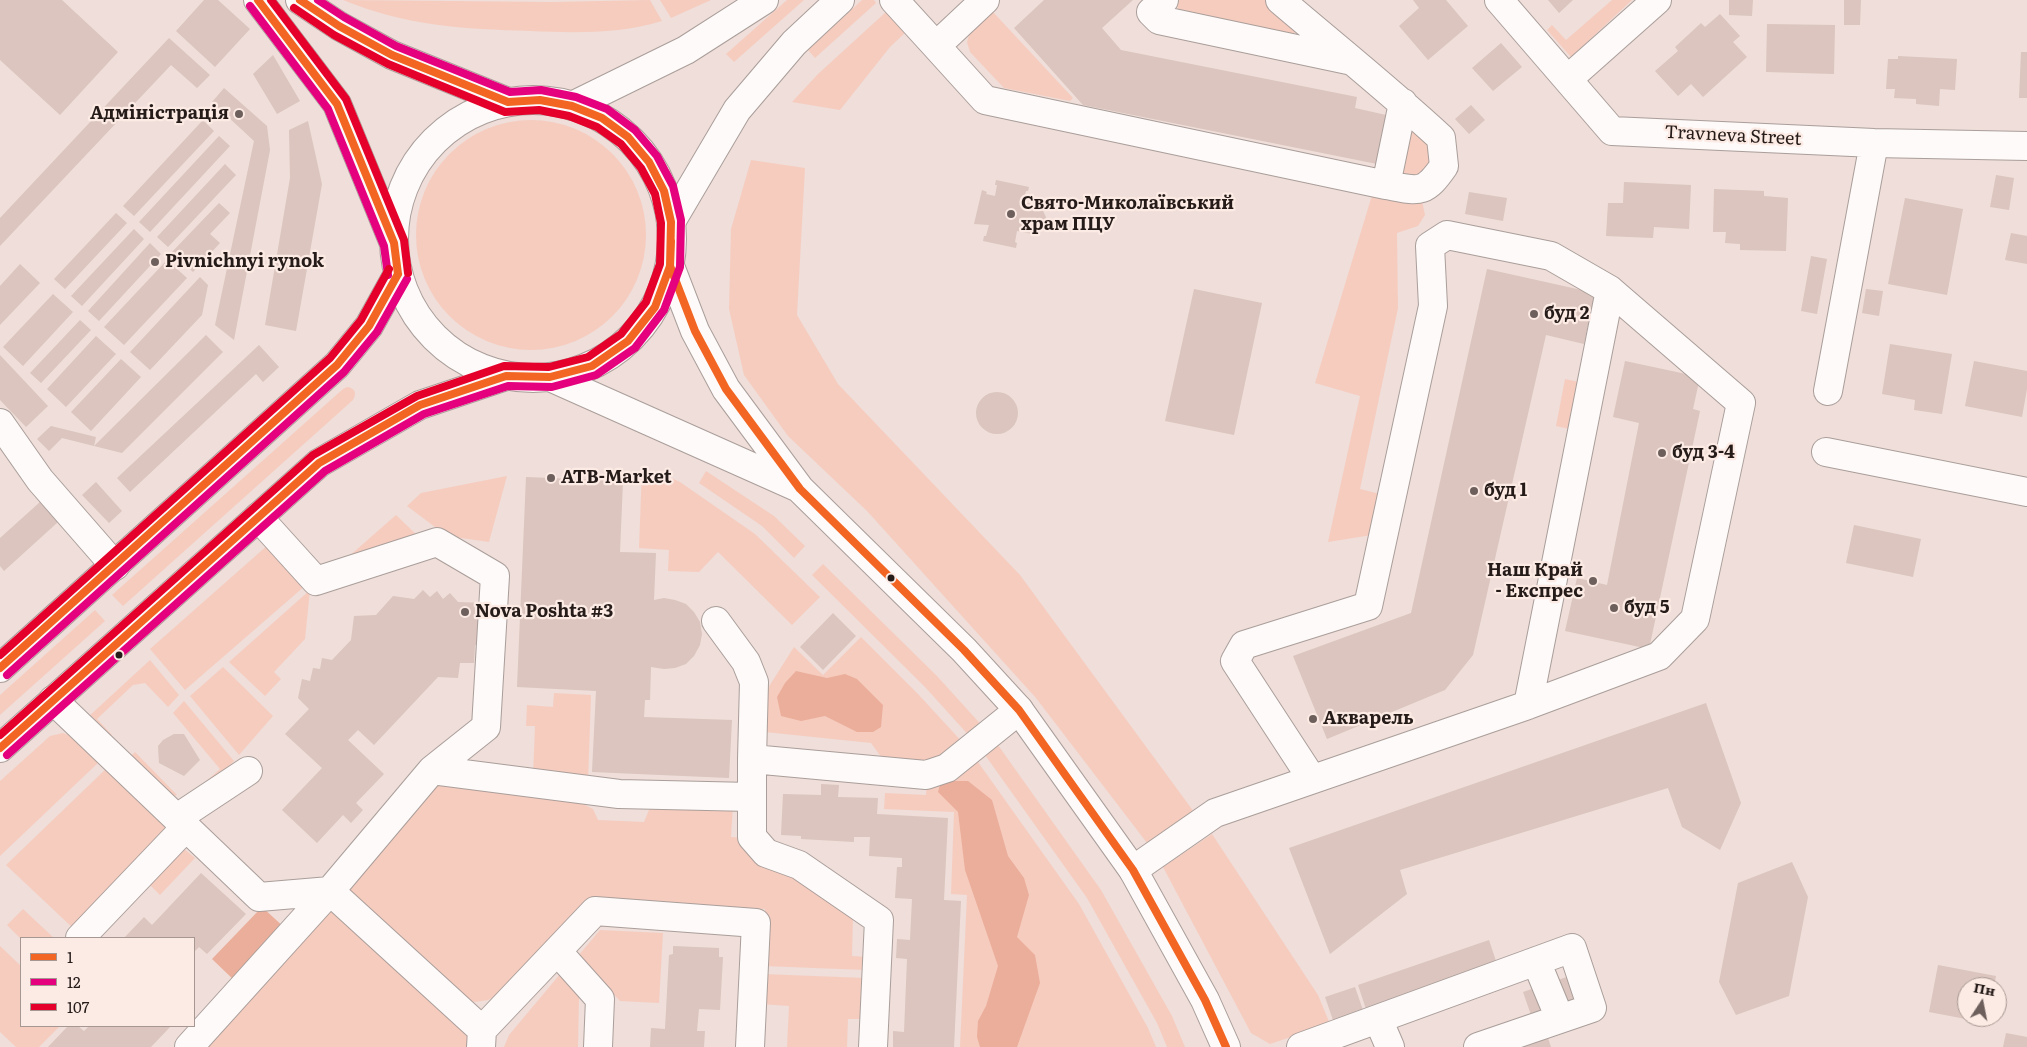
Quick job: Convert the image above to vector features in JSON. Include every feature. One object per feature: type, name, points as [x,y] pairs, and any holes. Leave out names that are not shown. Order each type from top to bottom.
[{"type":"main road","points":[[258,0],[337,104],[394,243]]},
{"type":"main road","points":[[300,0],[339,26],[392,55],[508,102]]},
{"type":"main road","points":[[572,106],[686,50],[764,0]]},
{"type":"main road","points":[[672,222],[737,110],[794,43],[840,0]]},
{"type":"main road","points":[[894,0],[985,100],[1386,185],[1415,190],[1432,183],[1444,166],[1441,138],[1403,103],[1280,0]]},
{"type":"main road","points":[[936,46],[985,0]]},
{"type":"main road","points":[[1164,0],[1151,12],[1159,20],[1350,60]]},
{"type":"main road","name":"Travneva Street","points":[[1499,0],[1612,131],[1874,142],[2027,146]]},
{"type":"main road","points":[[1568,79],[1657,0]]},
{"type":"main road","points":[[540,100],[572,106],[602,118],[628,137],[649,162],[664,191],[672,222],[670,266],[655,307],[628,341],[592,366],[550,377],[506,376],[476,366],[450,351],[427,329],[409,303],[398,274],[394,243],[398,204],[413,168],[438,137],[470,115],[508,102],[540,100]]},
{"type":"main road","points":[[1386,185],[1403,103]]},
{"type":"main road","points":[[1828,391],[1874,142]]},
{"type":"main road","points":[[1133,870],[1215,813],[1528,705],[1659,656],[1694,620],[1741,403],[1610,290],[1552,256],[1447,235],[1430,246],[1433,306],[1368,606],[1244,645],[1235,661],[1312,779]]},
{"type":"main road","points":[[670,266],[695,332],[726,389],[800,489],[964,650],[1019,710],[1133,870],[1205,1000],[1226,1047]]},
{"type":"main road","points":[[0,668],[337,365],[369,326],[398,274]]},
{"type":"main road","points":[[1528,705],[1610,290]]},
{"type":"main road","points":[[0,748],[320,463],[420,405],[506,376]]},
{"type":"main road","points":[[550,377],[800,489]]},
{"type":"main road","points":[[0,423],[40,480],[115,566]]},
{"type":"main road","points":[[1826,452],[2027,492]]},
{"type":"main road","points":[[189,1047],[330,891],[432,770],[486,727],[495,576],[437,542],[316,581],[258,517]]},
{"type":"main road","points":[[716,621],[746,662],[754,682],[751,797],[752,837],[766,853],[799,865],[879,920],[873,1047]]},
{"type":"main road","points":[[53,700],[259,897],[330,891],[482,1039],[595,911],[756,923],[750,1047]]},
{"type":"main road","points":[[752,759],[926,775],[947,768],[1019,710]]},
{"type":"main road","points":[[432,770],[619,794],[751,797]]},
{"type":"main road","points":[[81,937],[181,822],[248,771]]},
{"type":"main road","points":[[1301,1047],[1572,948],[1592,1008],[1478,1047]]},
{"type":"main road","points":[[557,952],[600,999],[598,1047]]},
{"type":"main road","points":[[1546,957],[1570,1015]]},
{"type":"main road","points":[[1378,1019],[1390,1047]]},
{"type":"shaded area","points":[[343,0],[552,2],[650,0],[662,21],[630,28],[597,32],[481,29],[412,21],[366,9]]},
{"type":"shaded area","points":[[660,0],[711,0],[671,18]]},
{"type":"shaded area","points":[[787,0],[804,0],[734,62],[726,54]]},
{"type":"shaded area","points":[[862,0],[874,0],[876,3],[815,58],[808,50]]},
{"type":"shaded area","points":[[1177,0],[1265,0],[1298,28],[1290,39],[1178,14]]},
{"type":"shaded area","points":[[1612,0],[1632,0],[1571,57],[1547,30],[1552,25],[1566,40]]},
{"type":"shaded area","points":[[887,11],[907,31],[890,47],[840,110],[792,102],[818,74]]},
{"type":"shaded area","points":[[993,12],[1073,98],[1070,101],[1004,88],[970,52],[967,42],[970,31]]},
{"type":"shaded area","points":[[520,120],[542,120],[575,128],[595,139],[613,153],[627,171],[638,191],[646,224],[644,257],[638,279],[627,299],[613,317],[595,331],[575,342],[542,350],[520,350],[487,342],[467,331],[449,317],[435,299],[424,279],[416,246],[416,224],[424,191],[435,171],[449,153],[467,139],[487,128]]},
{"type":"shaded area","points":[[1407,122],[1436,153],[1422,180],[1396,176]]},
{"type":"shaded area","points":[[751,160],[805,168],[797,315],[838,384],[1020,575],[1194,812],[1147,843],[1036,698],[867,511],[788,436],[744,375],[729,309],[731,229]]},
{"type":"shaded area","points":[[1373,192],[1422,201],[1425,215],[1418,226],[1397,233],[1398,308],[1360,489],[1380,494],[1372,535],[1328,542],[1360,396],[1315,383]]},
{"type":"shaded area","points":[[1565,379],[1584,383],[1574,430],[1556,426]]},
{"type":"shaded area","points":[[347,387],[352,388],[354,391],[353,400],[123,606],[112,595],[343,389]]},
{"type":"shaded area","points":[[642,469],[660,473],[680,482],[755,534],[820,597],[792,625],[718,552],[699,572],[668,571],[669,550],[639,548]]},
{"type":"shaded area","points":[[706,471],[774,516],[805,546],[794,558],[762,526],[699,483]]},
{"type":"shaded area","points":[[507,476],[489,542],[447,536],[407,506],[421,493]]},
{"type":"shaded area","points":[[396,515],[421,539],[339,565]]},
{"type":"shaded area","points":[[269,544],[306,585],[185,690],[150,649]]},
{"type":"shaded area","points":[[823,564],[937,676],[985,729],[972,739],[925,687],[812,575]]},
{"type":"shaded area","points":[[310,590],[305,639],[274,672],[281,679],[265,696],[229,662]]},
{"type":"shaded area","points":[[95,610],[105,621],[0,715],[0,695]]},
{"type":"shaded area","points":[[861,637],[918,694],[965,745],[944,762],[887,765],[871,743],[765,732],[768,688],[794,647],[823,675]]},
{"type":"shaded area","points":[[150,660],[179,695],[168,707],[145,683],[133,685],[97,719],[112,735],[108,740],[87,718]]},
{"type":"shaded area","points":[[223,667],[273,716],[239,755],[190,696]]},
{"type":"shaded area","points":[[796,671],[827,678],[845,674],[857,679],[883,705],[881,727],[873,732],[857,732],[825,716],[801,721],[781,716],[777,697],[785,683]]},
{"type":"shaded area","points":[[554,693],[591,695],[588,782],[533,776],[535,726],[526,726],[527,705],[553,707]]},
{"type":"shaded area","points":[[184,701],[234,761],[223,773],[193,793],[220,769],[173,713]]},
{"type":"shaded area","points":[[63,733],[71,736],[99,762],[0,856],[0,781],[50,736]]},
{"type":"shaded area","points":[[993,738],[1101,890],[1172,1016],[1185,1047],[1167,1047],[1157,1023],[1087,898],[980,748]]},
{"type":"shaded area","points":[[135,752],[177,795],[171,797],[131,756]]},
{"type":"shaded area","points":[[973,755],[1079,904],[1148,1028],[1156,1047],[960,1047],[967,895],[951,894],[954,812],[884,809],[885,793],[926,795],[927,781]]},
{"type":"shaded area","points":[[111,764],[175,825],[75,930],[6,865]]},
{"type":"shaded area","points":[[449,781],[581,803],[593,809],[598,820],[644,822],[649,810],[661,803],[733,805],[731,837],[746,838],[853,915],[852,956],[866,957],[866,970],[763,966],[765,909],[594,901],[509,990],[488,1000],[475,1002],[461,999],[347,893],[348,882],[433,786]]},
{"type":"shaded area","points":[[941,781],[968,781],[992,800],[1008,856],[1024,878],[1029,895],[1017,937],[1035,955],[1040,983],[1017,1047],[980,1047],[977,1037],[978,1021],[986,1006],[998,966],[965,870],[958,812],[938,792]]},
{"type":"shaded area","points":[[1212,834],[1318,995],[1330,1024],[1270,1044],[1251,1033],[1163,867]]},
{"type":"shaded area","points":[[183,848],[195,858],[160,895],[149,884]]},
{"type":"shaded area","points":[[262,907],[286,929],[236,982],[212,959]]},
{"type":"shaded area","points":[[23,909],[53,937],[20,938],[7,925]]},
{"type":"shaded area","points":[[329,910],[342,915],[467,1033],[470,1047],[199,1047]]},
{"type":"shaded area","points":[[600,930],[663,933],[659,1003],[620,1001],[578,956]]},
{"type":"shaded area","points":[[0,946],[20,965],[20,1027],[59,1027],[39,1047],[16,1047],[0,1032]]},
{"type":"shaded area","points":[[561,973],[574,983],[579,998],[578,1047],[504,1047],[509,1035]]},
{"type":"shaded area","points":[[763,974],[865,978],[864,1019],[848,1019],[847,1047],[787,1047],[789,1006],[761,1004]]},
{"type":"building","points":[[0,0],[62,0],[118,52],[60,115],[0,60]]},
{"type":"building","points":[[204,0],[218,0],[250,29],[215,67],[176,31]]},
{"type":"building","points":[[1044,0],[1133,0],[1102,28],[1121,50],[1357,97],[1355,108],[1386,115],[1377,164],[1083,105],[1014,28]]},
{"type":"building","points":[[1413,0],[1446,0],[1468,26],[1428,60],[1399,26],[1419,8]]},
{"type":"building","points":[[1548,0],[1573,0],[1559,13]]},
{"type":"building","points":[[1729,0],[1753,0],[1752,16],[1729,15]]},
{"type":"building","points":[[1844,0],[1861,0],[1860,25],[1844,25]]},
{"type":"building","points":[[1720,14],[1740,36],[1733,42],[1747,57],[1703,97],[1691,84],[1678,96],[1655,71],[1678,51],[1675,47],[1701,23],[1705,27]]},
{"type":"building","points":[[1767,24],[1835,25],[1834,74],[1766,72]]},
{"type":"building","points":[[169,38],[210,75],[197,88],[171,65],[0,246],[0,218]]},
{"type":"building","points":[[1501,43],[1522,67],[1493,91],[1472,68]]},
{"type":"building","points":[[2021,52],[2027,52],[2027,98],[2019,98]]},
{"type":"building","points":[[273,55],[300,101],[277,114],[253,74]]},
{"type":"building","points":[[1898,56],[1957,59],[1955,90],[1940,89],[1939,106],[1916,104],[1916,99],[1894,98],[1895,89],[1886,89],[1888,59],[1898,59]]},
{"type":"building","points":[[224,88],[267,126],[270,150],[234,340],[215,325],[254,141],[212,102]]},
{"type":"building","points":[[1471,105],[1485,120],[1469,134],[1455,119]]},
{"type":"building","points":[[203,120],[214,131],[134,216],[123,206]]},
{"type":"building","points":[[308,121],[322,184],[296,331],[265,325],[290,178],[289,130]]},
{"type":"building","points":[[219,136],[230,146],[150,232],[139,222]]},
{"type":"building","points":[[225,164],[236,175],[168,247],[157,237]]},
{"type":"building","points":[[1996,175],[2014,178],[2009,210],[1990,207]]},
{"type":"building","name":"Свято-Миколаївський храм ПЦУ","points":[[996,180],[1029,187],[1023,202],[1037,205],[1042,209],[1046,217],[1043,228],[1036,233],[1017,231],[1016,248],[983,241],[989,225],[974,224],[982,190],[987,192],[986,194],[995,196]]},
{"type":"building","points":[[1624,182],[1691,185],[1689,229],[1654,227],[1653,238],[1606,236],[1608,203],[1623,203]]},
{"type":"building","points":[[1714,189],[1764,191],[1764,196],[1788,198],[1786,251],[1740,250],[1740,244],[1725,243],[1726,232],[1713,232]]},
{"type":"building","points":[[1469,192],[1507,198],[1503,221],[1465,214]]},
{"type":"building","points":[[1905,198],[1963,209],[1947,295],[1888,284]]},
{"type":"building","points":[[219,203],[230,213],[210,234],[220,243],[193,272],[172,252]]},
{"type":"building","points":[[116,213],[127,223],[65,289],[54,279]]},
{"type":"building","points":[[134,229],[144,239],[82,306],[71,296]]},
{"type":"building","points":[[2011,233],[2027,236],[2027,264],[2005,260]]},
{"type":"building","points":[[150,243],[161,254],[99,321],[88,311]]},
{"type":"building","points":[[1811,256],[1827,259],[1817,314],[1801,311]]},
{"type":"building","points":[[167,260],[187,278],[124,345],[104,327]]},
{"type":"building","points":[[20,264],[40,283],[0,325],[0,286]]},
{"type":"building","name":"буд 1","points":[[1487,269],[1595,293],[1584,344],[1546,335],[1473,655],[1445,690],[1327,739],[1293,656],[1411,613]]},
{"type":"building","points":[[200,277],[208,285],[202,315],[150,370],[130,352]]},
{"type":"building","points":[[1194,289],[1262,303],[1234,435],[1165,421]]},
{"type":"building","points":[[1866,289],[1883,291],[1879,316],[1862,313]]},
{"type":"building","points":[[53,294],[73,312],[23,366],[3,347]]},
{"type":"building","points":[[80,320],[91,330],[41,383],[30,373]]},
{"type":"building","points":[[206,335],[223,352],[122,453],[94,446]]},
{"type":"building","points":[[96,336],[116,354],[66,407],[47,389]]},
{"type":"building","points":[[1890,344],[1952,354],[1942,414],[1914,410],[1915,400],[1882,394]]},
{"type":"building","points":[[259,345],[279,367],[263,382],[256,374],[130,492],[117,478]]},
{"type":"building","points":[[0,355],[48,406],[26,427],[0,400]]},
{"type":"building","points":[[121,359],[141,377],[91,431],[71,412]]},
{"type":"building","name":"буд 3-4","points":[[1625,361],[1700,377],[1693,409],[1700,411],[1649,649],[1565,631],[1577,578],[1607,585],[1639,423],[1613,417]]},
{"type":"building","points":[[1974,361],[2027,371],[2027,389],[2022,417],[1965,406]]},
{"type":"building","points":[[1001,392],[1009,395],[1015,401],[1018,413],[1015,425],[1009,431],[993,434],[985,431],[979,425],[976,409],[979,401],[985,395]]},
{"type":"building","points":[[51,426],[96,437],[94,446],[62,438],[49,451],[37,439]]},
{"type":"building","points":[[526,477],[623,481],[620,552],[656,553],[654,600],[664,598],[686,604],[700,622],[702,634],[700,645],[694,656],[686,664],[664,669],[651,667],[650,700],[645,700],[644,717],[732,720],[729,778],[592,772],[596,691],[517,687]]},
{"type":"building","points":[[96,482],[122,511],[109,523],[82,495]]},
{"type":"building","points":[[40,502],[58,522],[4,571],[0,566],[0,538]]},
{"type":"building","points":[[1854,525],[1921,539],[1913,577],[1846,563]]},
{"type":"building","points":[[423,590],[430,597],[437,591],[443,599],[450,593],[458,602],[485,603],[482,646],[475,645],[474,663],[460,663],[458,678],[438,677],[374,745],[358,730],[348,740],[384,774],[356,803],[363,810],[351,823],[343,815],[317,843],[282,810],[322,768],[285,734],[309,709],[298,698],[302,679],[310,681],[313,668],[320,669],[322,658],[332,660],[351,640],[354,616],[376,615],[393,596],[414,599]]},
{"type":"building","points":[[833,613],[856,636],[823,670],[800,647]]},
{"type":"building","points":[[1706,703],[1741,803],[1720,850],[1682,827],[1668,788],[1400,870],[1407,894],[1330,954],[1289,848]]},
{"type":"building","points":[[174,734],[184,734],[200,760],[184,776],[159,763],[158,746],[163,740]]},
{"type":"building","points":[[821,784],[839,785],[838,797],[878,798],[877,814],[948,818],[944,900],[961,901],[954,1047],[893,1047],[893,1031],[904,1032],[907,959],[896,958],[897,939],[910,940],[912,899],[895,898],[897,867],[902,867],[902,858],[869,856],[870,837],[854,837],[854,842],[801,839],[801,836],[781,835],[783,794],[821,795]]},
{"type":"building","points":[[1792,862],[1808,897],[1789,996],[1736,1015],[1719,982],[1738,883]]},
{"type":"building","points":[[201,873],[246,914],[207,954],[199,947],[195,951],[195,937],[125,937],[144,917],[152,925]]},
{"type":"building","points":[[1489,940],[1498,967],[1367,1012],[1358,985]]},
{"type":"building","points":[[673,946],[719,948],[719,957],[723,957],[720,1010],[699,1009],[697,1031],[705,1031],[704,1047],[650,1047],[651,1028],[665,1029],[669,955],[673,954]]},
{"type":"building","points":[[1938,965],[1996,976],[1957,977],[1957,1017],[1929,1012]]},
{"type":"building","points":[[1587,970],[1595,993],[1531,1015],[1523,992]]},
{"type":"building","points":[[1355,987],[1364,1013],[1334,1023],[1325,997]]},
{"type":"building","points":[[67,1027],[79,1027],[84,1031],[88,1027],[170,1027],[151,1047],[48,1047]]},
{"type":"building","points":[[2006,1033],[2027,1037],[2027,1047],[2003,1047]]},
{"type":"building","points":[[1548,1038],[1551,1047],[1523,1047]]},
{"type":"transit line","name":"1","points":[[258,0],[337,104],[394,243],[398,274]]},
{"type":"transit line","name":"107","points":[[271,0],[346,99],[404,240],[408,273]]},
{"type":"transit line","name":"1","points":[[300,0],[339,26],[392,55],[508,102],[540,100],[572,106],[602,118],[628,137],[649,162],[664,191],[671,222],[670,266],[695,331],[726,389],[800,489],[964,650],[1019,710],[1133,870],[1205,1000],[1226,1047]]},
{"type":"transit line","name":"12","points":[[7,755],[325,471],[424,414],[508,386],[552,387],[596,375],[635,348],[664,310],[680,267],[681,220],[673,186],[657,156],[635,130],[607,109],[576,97],[541,90],[510,92],[396,46],[318,0]]},
{"type":"transit line","name":"12","points":[[250,6],[328,109],[384,246],[388,275]]},
{"type":"transit line","name":"107","points":[[0,735],[313,455],[417,396],[504,366],[549,367],[588,357],[621,334],[646,302],[660,264],[661,223],[655,194],[641,168],[621,144],[597,127],[569,116],[539,110],[505,112],[388,64],[334,35],[294,8]]},
{"type":"transit line","name":"1","points":[[0,748],[319,463],[420,405],[506,376],[550,377],[592,366],[628,341],[655,307],[670,266],[671,241]]},
{"type":"transit line","name":"107","points":[[0,655],[330,358],[361,320],[389,269]]},
{"type":"transit line","name":"1","points":[[0,668],[337,365],[369,326],[398,274]]},
{"type":"transit line","name":"12","points":[[7,675],[344,372],[377,332],[407,279]]},
{"type":"place","name":"Адміністрація","points":[[239,114]]},
{"type":"place","name":"Свято-Миколаївський храм ПЦУ","points":[[1011,214]]},
{"type":"place","name":"Pivnichnyi rynok","points":[[155,262]]},
{"type":"place","name":"буд 2","points":[[1534,314]]},
{"type":"place","name":"буд 3-4","points":[[1662,453]]},
{"type":"place","name":"ATB-Market","points":[[551,478]]},
{"type":"place","name":"буд 1","points":[[1474,491]]},
{"type":"place","name":"Наш Край - Експрес","points":[[1593,581]]},
{"type":"place","name":"буд 5","points":[[1614,608]]},
{"type":"place","name":"Nova Poshta #3","points":[[465,612]]},
{"type":"place","name":"Акварель","points":[[1313,719]]}]
